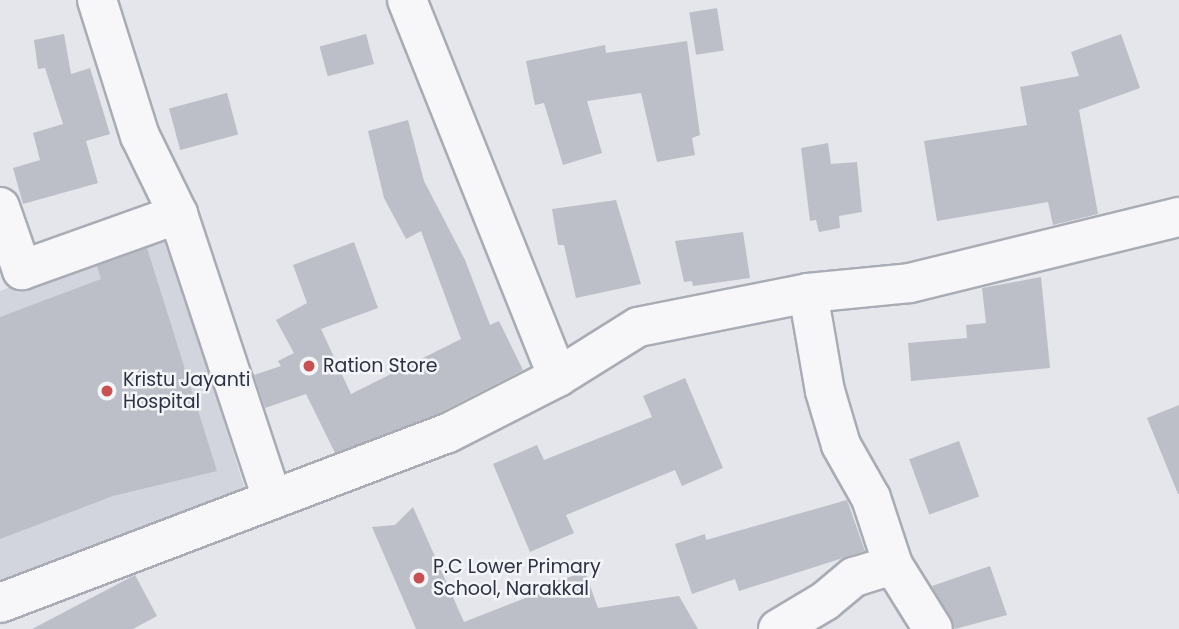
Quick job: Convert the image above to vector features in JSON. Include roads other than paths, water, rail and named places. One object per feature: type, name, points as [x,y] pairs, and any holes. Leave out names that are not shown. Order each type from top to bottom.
[{"type":"street","points":[[97,0],[140,136],[178,214],[272,498]]},
{"type":"street","points":[[407,0],[558,377]]},
{"type":"street","points":[[0,207],[22,270],[178,214]]},
{"type":"street","points":[[0,603],[446,434],[558,377],[638,327],[808,293],[910,284],[1179,217]]},
{"type":"street","points":[[808,293],[825,391],[841,445],[871,498],[892,565],[933,629]]},
{"type":"street","points":[[778,629],[825,601],[854,576],[892,565]]},
{"type":"place","name":"Ration Store","points":[[309,366]]},
{"type":"place","name":"Kristu Jayanti Hospital","points":[[107,391]]},
{"type":"place","name":"P.C Lower Primary School, Narakkal","points":[[419,578]]}]
